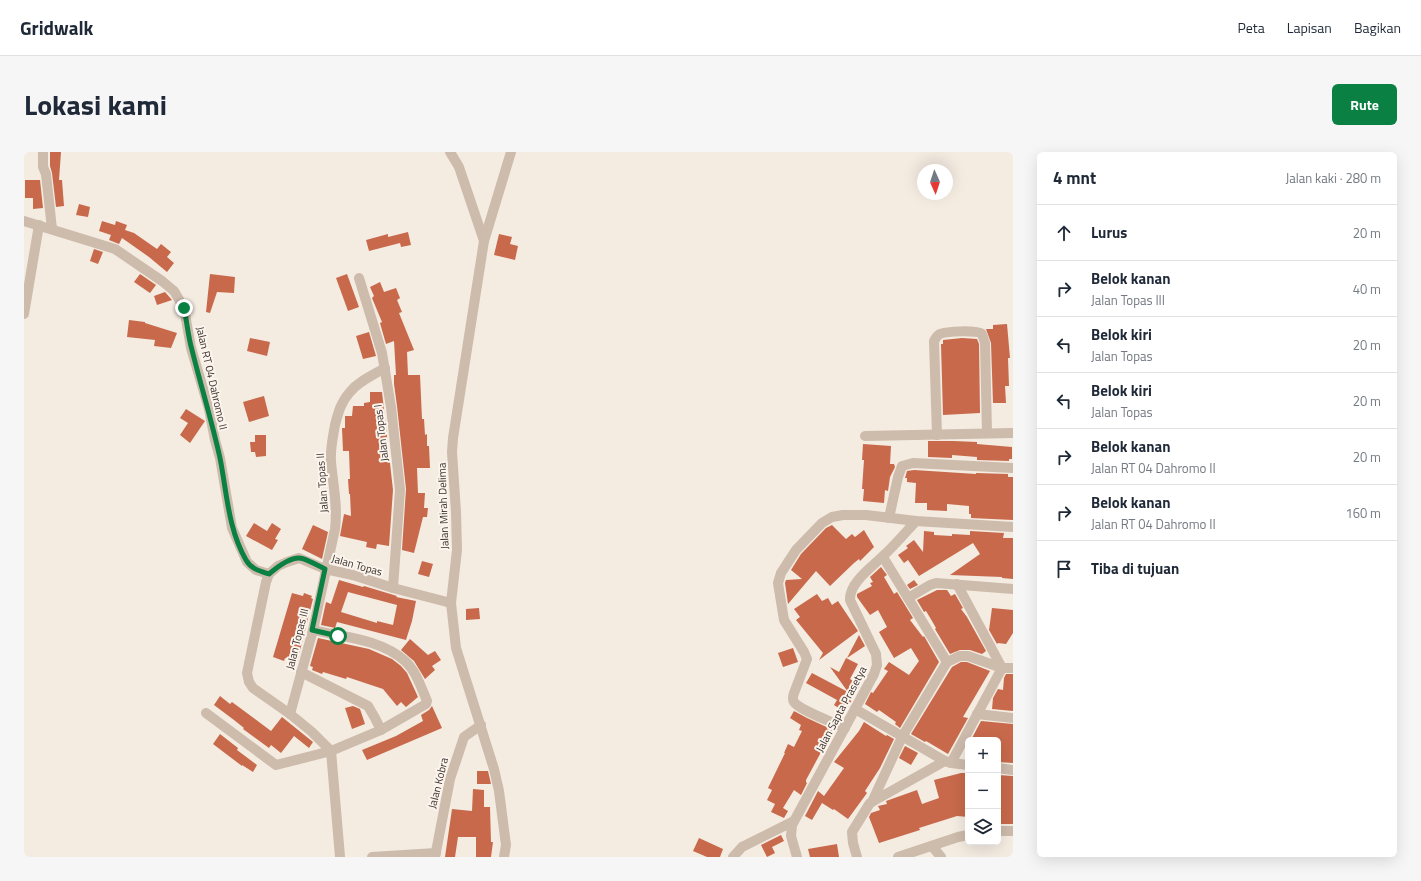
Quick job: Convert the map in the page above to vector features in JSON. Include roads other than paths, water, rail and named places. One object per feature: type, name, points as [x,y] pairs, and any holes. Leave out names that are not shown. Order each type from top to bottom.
[{"type":"street","points":[[44,152],[43,167],[46,174],[52,229]]},
{"type":"street","points":[[450,152],[460,166],[484,241]]},
{"type":"street","name":"Jalan Mirah Delima","points":[[504,857],[506,845],[499,791],[494,769],[456,648],[451,603],[457,550],[452,452],[484,241],[511,152]]},
{"type":"street","name":"Jalan RT 04 Dahromo II","points":[[24,221],[115,249],[174,291],[184,308],[191,348],[209,409],[220,458],[232,528],[247,562],[267,578]]},
{"type":"street","points":[[24,314],[39,225]]},
{"type":"street","name":"Jalan Topas I","points":[[359,278],[382,353],[391,407],[400,490],[393,588]]},
{"type":"street","points":[[937,434],[934,341],[938,335],[944,333],[975,331],[982,334],[985,343],[987,433]]},
{"type":"street","name":"Jalan Topas II","points":[[325,569],[337,516],[331,461],[331,447],[338,412],[344,400],[351,391],[364,380],[385,368]]},
{"type":"street","points":[[865,436],[1013,433]]},
{"type":"street","points":[[889,518],[898,477],[902,466],[913,463],[1013,468]]},
{"type":"street","points":[[845,728],[804,709],[794,702],[794,693],[807,659],[784,620],[778,583],[781,573],[796,550],[822,523],[832,517],[843,514],[916,521],[1013,527]]},
{"type":"street","name":"Jalan Sapta Prasetya","points":[[797,857],[791,836],[791,829],[794,821],[874,674],[877,661],[876,654],[850,600],[850,594],[860,578],[883,557],[916,521]]},
{"type":"street","points":[[883,557],[947,662]]},
{"type":"street","name":"Jalan Topas","points":[[267,578],[278,566],[299,558],[325,569],[353,575],[393,588],[451,603]]},
{"type":"street","name":"Jalan Topas III","points":[[290,714],[312,630],[325,569]]},
{"type":"street","points":[[267,578],[247,677],[253,688],[290,714],[312,732],[331,751],[340,857]]},
{"type":"street","points":[[908,598],[930,584],[936,583],[1013,589]]},
{"type":"street","points":[[957,584],[1002,668]]},
{"type":"street","points":[[206,714],[276,765],[331,751],[381,730],[426,704],[427,701],[417,677],[405,661],[378,645],[312,630]]},
{"type":"street","points":[[857,857],[852,832],[872,802],[902,736],[947,662],[960,656],[968,656],[1002,668],[1013,668]]},
{"type":"street","points":[[872,802],[948,762],[977,714],[1002,668]]},
{"type":"street","points":[[301,672],[368,706],[381,730]]},
{"type":"street","points":[[855,709],[948,762],[965,765]]},
{"type":"street","points":[[977,714],[1013,718]]},
{"type":"street","name":"Jalan Kobra","points":[[435,855],[450,779],[464,737],[481,724]]},
{"type":"street","points":[[1001,768],[1013,770]]},
{"type":"street","points":[[733,857],[742,847],[794,821]]},
{"type":"street","points":[[1001,831],[1013,831]]},
{"type":"street","points":[[898,857],[965,836]]},
{"type":"street","points":[[932,846],[941,857]]},
{"type":"street","points":[[372,857],[435,855]]}]
